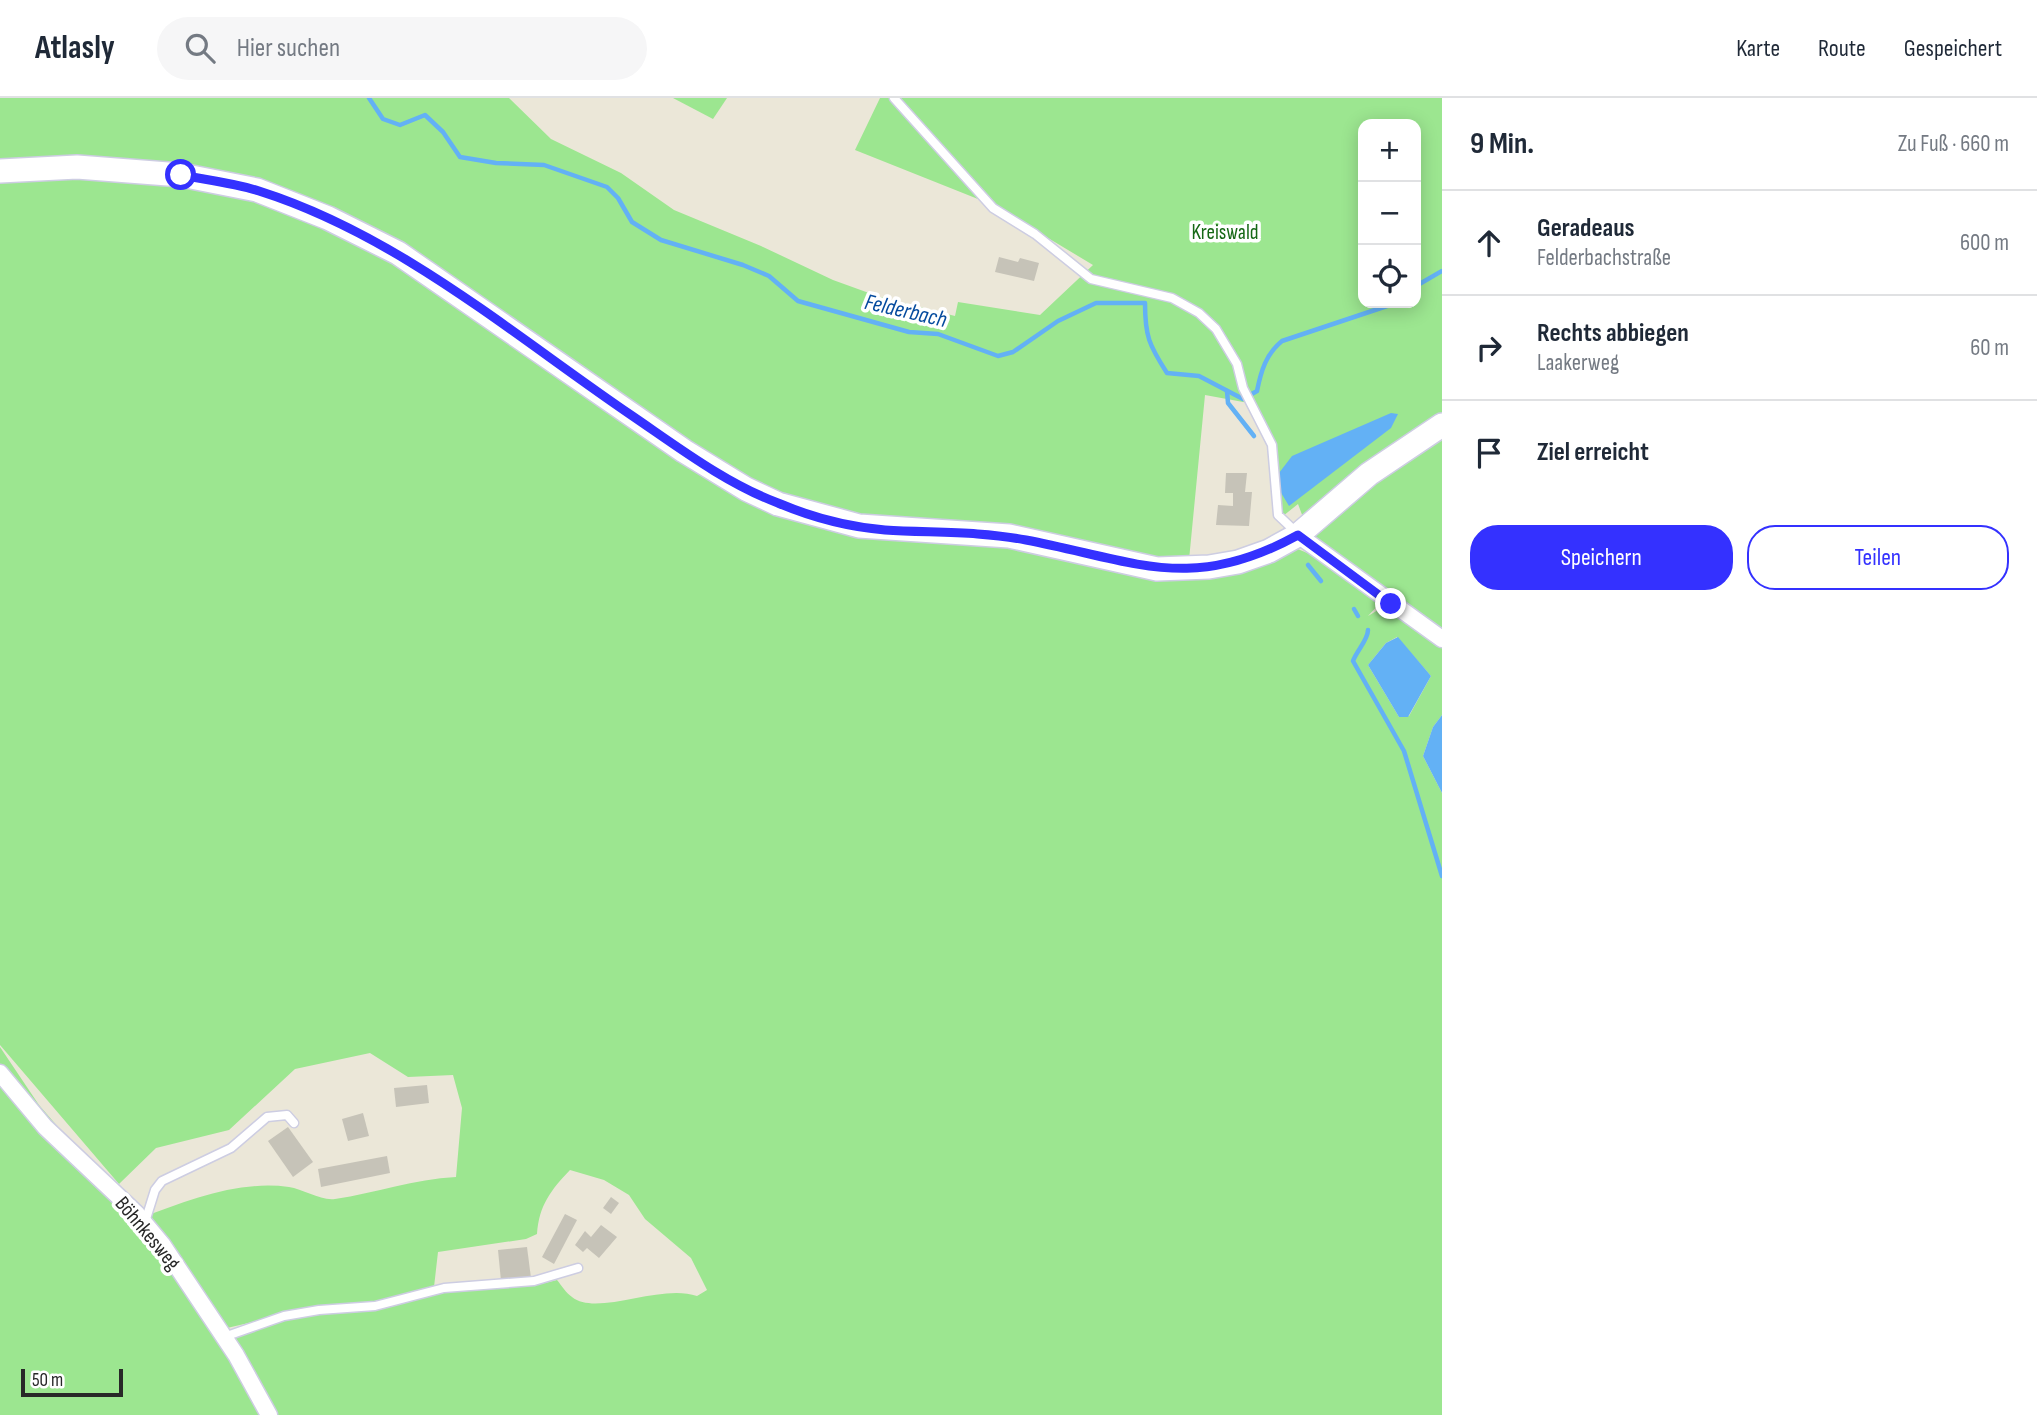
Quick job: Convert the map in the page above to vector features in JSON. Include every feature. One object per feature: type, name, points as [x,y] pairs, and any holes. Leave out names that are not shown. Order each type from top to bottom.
[{"type":"street","points":[[0,171],[77,167],[181,175],[257,190],[328,218],[398,253],[746,489],[811,514],[885,530],[1009,536],[1157,569],[1183,570],[1238,562],[1269,551],[1298,535],[1370,474],[1442,425]]},
{"type":"street","points":[[1298,535],[1442,639]]},
{"type":"street","name":"Böhnkesweg","points":[[0,1073],[45,1127],[162,1244],[224,1337],[269,1415]]},
{"type":"lane","points":[[894,98],[993,208],[1035,234],[1091,279],[1172,298],[1199,313],[1216,330],[1237,364],[1243,388],[1274,455],[1274,500],[1278,515],[1298,535]]},
{"type":"lane","points":[[144,1225],[155,1190],[162,1181],[231,1148],[267,1117],[287,1115],[294,1123]]},
{"type":"lane","points":[[224,1337],[284,1316],[375,1306],[444,1288],[534,1281],[578,1268]]},
{"type":"green space","name":"Kreiswald","points":[[0,98],[509,98],[551,139],[621,173],[674,210],[761,246],[833,280],[880,297],[955,316],[958,302],[1040,315],[1093,265],[993,205],[855,150],[880,98],[1442,98],[1442,415],[1304,520],[1298,504],[1283,516],[1278,503],[1277,452],[1254,404],[1205,395],[1189,560],[1171,561],[842,513],[770,491],[296,197],[0,162]]},
{"type":"green space","points":[[673,98],[727,98],[713,119]]},
{"type":"green space","points":[[113,176],[184,182],[261,200],[330,225],[395,261],[747,500],[811,523],[869,535],[1018,547],[1158,576],[1202,577],[1240,568],[1293,547],[1312,555],[1381,602],[1368,616],[1388,604],[1442,643],[1442,715],[1433,727],[1423,756],[1442,793],[1442,1415],[271,1415],[234,1343],[237,1336],[269,1324],[301,1317],[376,1309],[435,1293],[527,1286],[557,1280],[572,1297],[583,1302],[597,1303],[665,1293],[697,1296],[707,1290],[691,1258],[645,1219],[629,1195],[604,1180],[570,1170],[547,1199],[540,1215],[537,1234],[526,1239],[438,1252],[434,1287],[372,1305],[317,1307],[227,1328],[219,1322],[143,1217],[215,1193],[252,1186],[289,1187],[335,1199],[425,1180],[456,1177],[462,1108],[453,1075],[408,1077],[370,1053],[295,1069],[229,1130],[156,1148],[119,1184],[0,1045],[0,177]],"holes":[[[1397,637],[1431,676],[1409,716],[1399,717],[1368,665],[1386,643]]]},
{"type":"green space","points":[[1442,436],[1442,634],[1310,539],[1375,483]]},
{"type":"green space","points":[[0,1047],[39,1105],[159,1244],[265,1415],[0,1415]]},
{"type":"water","points":[[1391,413],[1398,414],[1391,428],[1289,506],[1280,491],[1279,473],[1292,456]]},
{"type":"water","points":[[1398,637],[1431,676],[1408,717],[1399,717],[1368,665],[1386,643]]},
{"type":"water","points":[[1442,715],[1442,793],[1423,756],[1433,727]]},
{"type":"building","points":[[999,257],[1018,262],[1020,258],[1039,263],[1034,281],[995,272]]},
{"type":"building","points":[[1226,473],[1247,473],[1245,492],[1252,492],[1249,526],[1216,525],[1218,505],[1233,506],[1233,493],[1225,493]]},
{"type":"building","points":[[427,1085],[429,1103],[396,1107],[394,1088]]},
{"type":"building","points":[[363,1113],[369,1136],[348,1141],[342,1119]]},
{"type":"building","points":[[288,1127],[313,1162],[293,1177],[268,1141]]},
{"type":"building","points":[[387,1156],[390,1173],[321,1187],[318,1169]]},
{"type":"building","points":[[611,1197],[619,1203],[611,1214],[603,1208]]},
{"type":"building","points":[[565,1214],[577,1220],[554,1264],[542,1257]]},
{"type":"building","points":[[601,1225],[617,1237],[599,1258],[587,1248],[583,1252],[575,1245],[585,1231],[591,1237]]},
{"type":"building","points":[[527,1247],[531,1278],[501,1281],[498,1250]]},
{"type":"waterway","name":"Felderbach","points":[[369,98],[383,119],[400,125],[425,115],[443,132],[460,157],[496,163],[544,165],[607,187],[618,198],[632,222],[661,240],[743,265],[769,276],[798,301],[909,332],[938,334],[998,356],[1013,352],[1058,321],[1096,303],[1145,303],[1149,340],[1167,373],[1199,376],[1243,399],[1257,391],[1265,363],[1282,341],[1381,308]]},
{"type":"waterway","name":"Felderbach","points":[[1421,283],[1442,271]]},
{"type":"waterway","points":[[1227,391],[1228,403],[1254,436]]},
{"type":"waterway","points":[[1308,565],[1321,581]]},
{"type":"waterway","points":[[1354,609],[1358,616]]},
{"type":"waterway","points":[[1368,630],[1353,661],[1404,751],[1442,876]]},
{"type":"route","points":[[181,175],[257,190],[328,218],[398,253],[684,451],[746,489],[778,504],[859,526],[885,530],[1009,536],[1157,569],[1183,570],[1238,562],[1269,551],[1298,535],[1391,604]]}]
